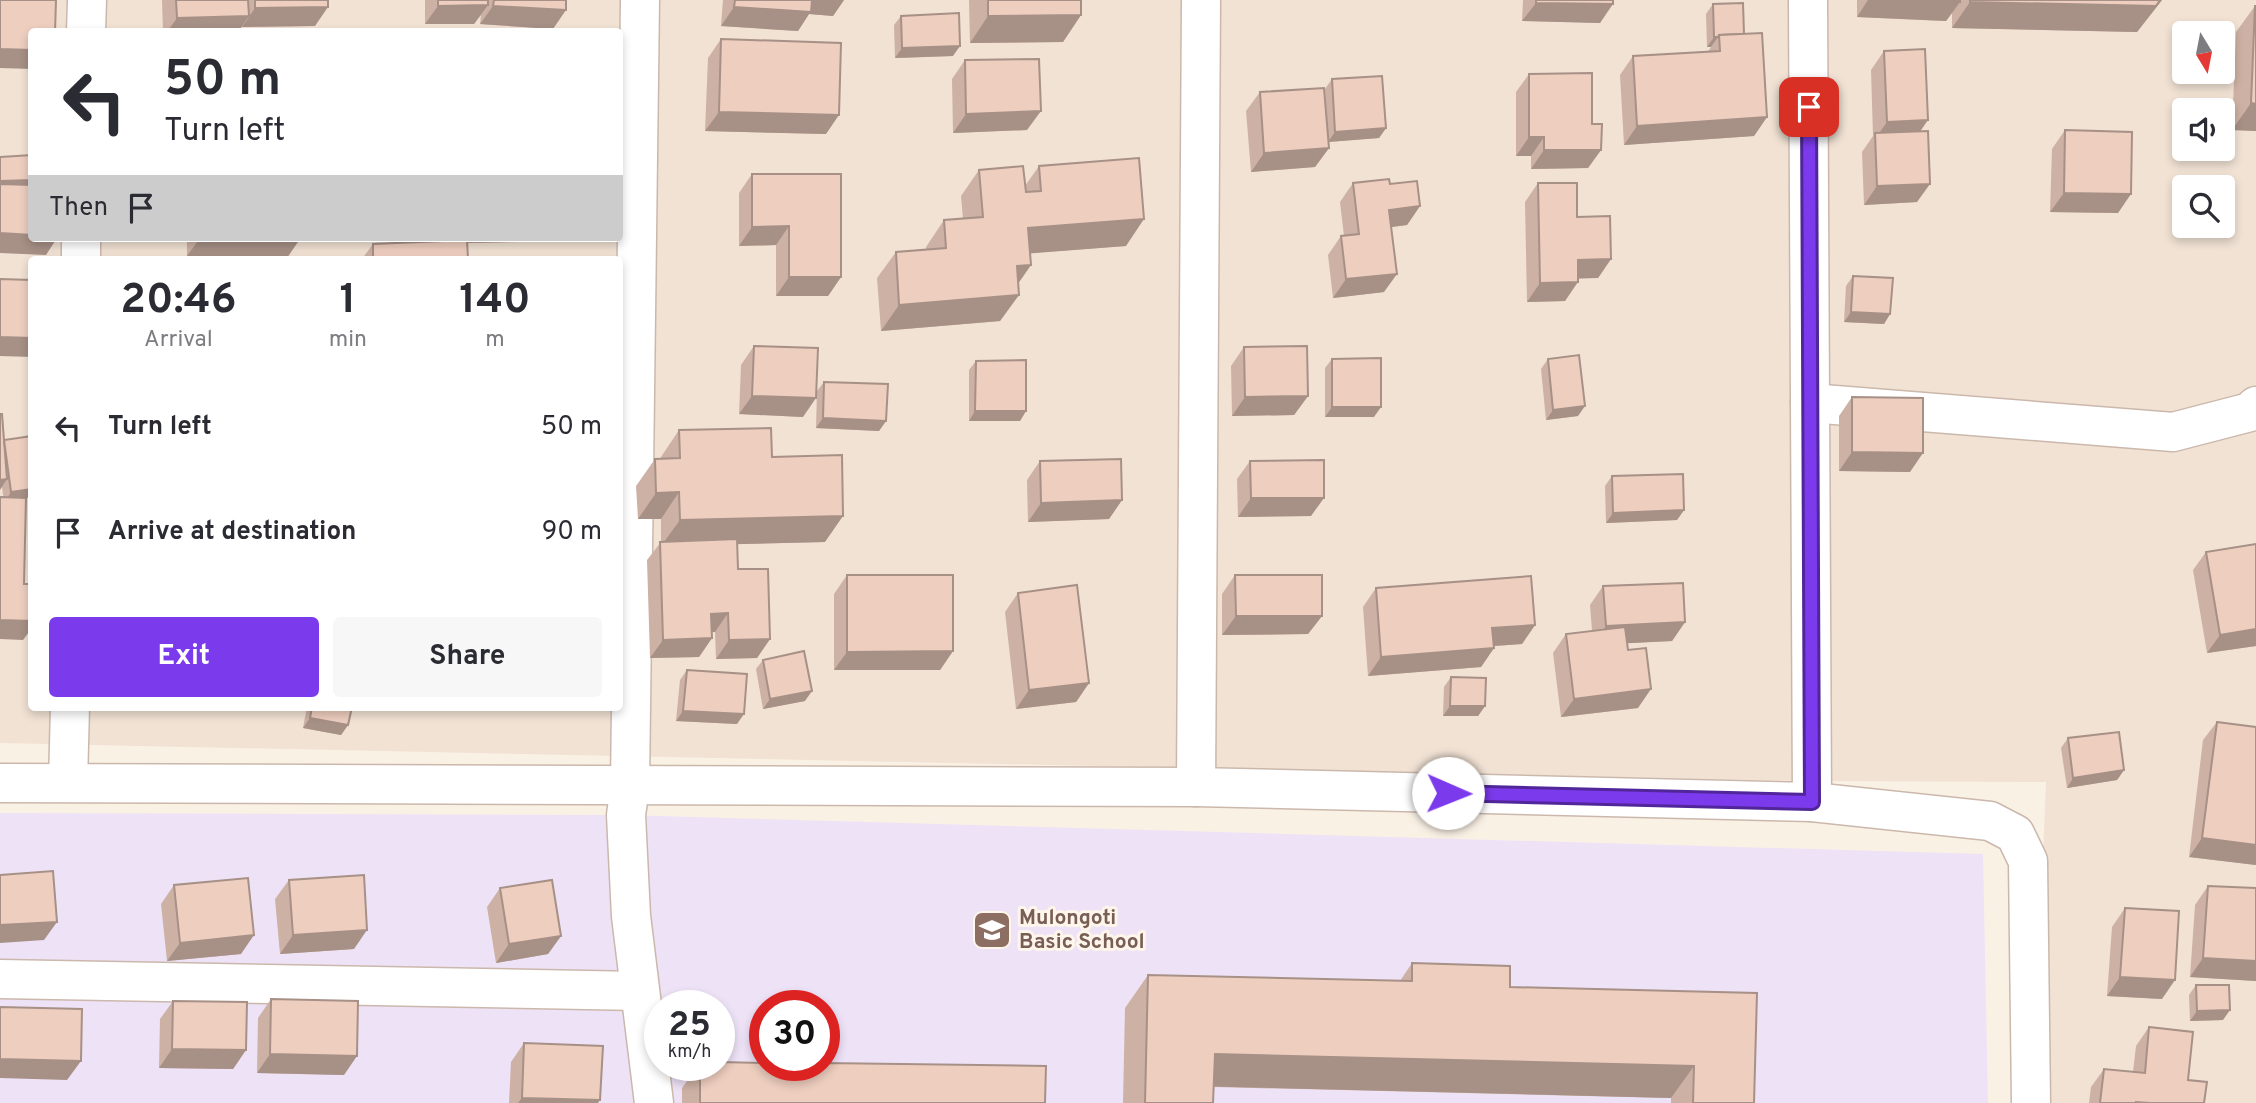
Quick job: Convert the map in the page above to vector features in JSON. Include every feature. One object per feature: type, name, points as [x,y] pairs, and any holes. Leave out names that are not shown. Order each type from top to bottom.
[{"type":"street","points":[[86,28],[87,0]]},
{"type":"street","points":[[640,0],[630,786],[626,815],[631,916],[654,1103]]},
{"type":"street","points":[[1196,787],[1201,0]]},
{"type":"street","points":[[1808,0],[1812,802]]},
{"type":"street","points":[[1810,403],[2173,432],[2250,412],[2256,406]]},
{"type":"street","points":[[68,782],[70,711]]},
{"type":"street","points":[[0,783],[1196,787],[1812,802],[1990,821],[2015,834],[2028,861],[2031,1103]]},
{"type":"street","points":[[0,979],[639,991]]},
{"type":"shaded area","points":[[0,0],[2256,0],[2256,1103],[2033,1103],[2046,782],[1808,781],[0,743]]},
{"type":"shaded area","name":"Mulongoti Basic School","points":[[0,813],[624,815],[1983,854],[1988,1103],[0,1103]]},
{"type":"building","points":[[0,0],[56,0],[55,28],[28,28],[28,50],[0,49]]},
{"type":"building","points":[[176,0],[248,0],[249,16],[177,18]]},
{"type":"building","points":[[255,0],[328,0],[328,7],[255,8]]},
{"type":"building","points":[[438,0],[488,0],[488,5],[438,6]]},
{"type":"building","points":[[494,0],[566,0],[566,10],[493,6]]},
{"type":"building","points":[[735,0],[812,0],[811,12],[734,7]]},
{"type":"building","points":[[988,0],[1081,0],[1081,15],[988,16]]},
{"type":"building","points":[[1536,0],[1613,0],[1613,4],[1536,3]]},
{"type":"building","points":[[1917,0],[1960,0],[1960,2]]},
{"type":"building","points":[[1970,0],[2160,0],[2156,6]]},
{"type":"building","points":[[1743,3],[1744,34],[1714,37],[1713,4]]},
{"type":"building","points":[[2256,6],[2256,104],[2251,103]]},
{"type":"building","points":[[959,13],[960,46],[902,48],[901,16]]},
{"type":"building","points":[[1762,33],[1767,117],[1637,126],[1633,56],[1720,51],[1719,35]]},
{"type":"building","points":[[721,39],[841,43],[839,115],[719,112]]},
{"type":"building","points":[[1925,49],[1928,120],[1887,122],[1884,51]]},
{"type":"building","points":[[1039,59],[1041,111],[966,114],[965,60]]},
{"type":"building","points":[[1592,73],[1592,124],[1602,124],[1601,150],[1544,150],[1544,137],[1529,137],[1529,74]]},
{"type":"building","points":[[1382,76],[1386,128],[1335,132],[1332,79]]},
{"type":"building","points":[[1324,88],[1329,148],[1264,153],[1260,92]]},
{"type":"building","points":[[2065,130],[2132,132],[2131,194],[2064,193]]},
{"type":"building","points":[[1928,131],[1930,184],[1877,186],[1875,133]]},
{"type":"building","points":[[28,155],[28,180],[0,181],[0,157]]},
{"type":"building","points":[[1139,158],[1144,219],[1028,228],[1031,265],[1017,266],[1019,295],[899,305],[896,252],[946,248],[944,220],[983,217],[979,170],[1023,166],[1026,192],[1041,191],[1039,166]]},
{"type":"building","points":[[752,174],[841,174],[841,277],[789,277],[789,226],[752,227]]},
{"type":"building","points":[[1389,179],[1390,184],[1417,181],[1420,206],[1389,210],[1397,274],[1346,279],[1341,236],[1359,234],[1353,183]]},
{"type":"building","points":[[1538,183],[1577,183],[1577,217],[1610,216],[1611,259],[1578,260],[1578,282],[1540,283]]},
{"type":"building","points":[[0,184],[28,185],[28,235],[0,233]]},
{"type":"building","points":[[467,242],[468,256],[373,256],[373,244]]},
{"type":"building","points":[[1853,276],[1893,278],[1890,314],[1851,312]]},
{"type":"building","points":[[0,279],[28,280],[28,338],[0,337]]},
{"type":"building","points":[[754,346],[818,348],[816,398],[752,396]]},
{"type":"building","points":[[1307,346],[1308,396],[1245,397],[1244,347]]},
{"type":"building","points":[[1579,355],[1585,406],[1553,410],[1548,359]]},
{"type":"building","points":[[1381,358],[1381,407],[1332,407],[1332,359]]},
{"type":"building","points":[[1026,360],[1026,411],[975,411],[976,361]]},
{"type":"building","points":[[824,382],[888,384],[886,421],[823,418]]},
{"type":"building","points":[[1852,397],[1923,398],[1923,453],[1852,452]]},
{"type":"building","points":[[0,414],[7,479],[0,480]]},
{"type":"building","points":[[771,428],[772,457],[842,455],[843,516],[680,520],[679,492],[656,493],[655,459],[680,458],[679,430]]},
{"type":"building","points":[[28,437],[28,490],[11,492],[4,440]]},
{"type":"building","points":[[1121,459],[1122,500],[1041,503],[1040,461]]},
{"type":"building","points":[[1324,460],[1324,498],[1251,498],[1250,461]]},
{"type":"building","points":[[1683,474],[1684,510],[1613,513],[1612,476]]},
{"type":"building","points":[[0,497],[26,498],[24,584],[28,584],[28,621],[0,620]]},
{"type":"building","points":[[737,539],[738,569],[768,569],[770,639],[729,640],[728,613],[711,614],[712,638],[663,640],[660,542]]},
{"type":"building","points":[[2256,544],[2256,629],[2220,635],[2206,552]]},
{"type":"building","points":[[847,575],[953,575],[953,651],[847,652]]},
{"type":"building","points":[[1235,575],[1322,575],[1322,616],[1236,616]]},
{"type":"building","points":[[1531,576],[1535,625],[1492,628],[1494,648],[1381,657],[1376,588]]},
{"type":"building","points":[[1683,583],[1685,622],[1606,626],[1603,586]]},
{"type":"building","points":[[1077,585],[1089,683],[1029,690],[1018,593]]},
{"type":"building","points":[[1625,627],[1628,650],[1646,648],[1651,689],[1574,699],[1566,634]]},
{"type":"building","points":[[804,651],[812,691],[770,699],[763,660]]},
{"type":"building","points":[[687,670],[747,674],[744,714],[683,711]]},
{"type":"building","points":[[1451,677],[1486,678],[1485,706],[1450,706]]},
{"type":"building","points":[[311,711],[351,711],[348,725],[310,718]]},
{"type":"building","points":[[2217,722],[2256,727],[2256,845],[2202,838]]},
{"type":"building","points":[[2119,732],[2124,770],[2073,778],[2068,738]]},
{"type":"building","points":[[53,871],[57,922],[0,925],[0,875]]},
{"type":"building","points":[[364,875],[367,930],[293,935],[289,880]]},
{"type":"building","points":[[248,878],[254,935],[180,943],[174,885]]},
{"type":"building","points":[[552,880],[561,936],[509,944],[500,888]]},
{"type":"building","points":[[2208,886],[2256,888],[2256,961],[2203,958]]},
{"type":"building","points":[[2125,908],[2179,911],[2175,980],[2120,977]]},
{"type":"building","points":[[1412,963],[1510,966],[1510,987],[1757,993],[1754,1103],[1693,1103],[1694,1066],[1215,1054],[1213,1103],[1145,1103],[1148,975],[1412,981]]},
{"type":"building","points":[[2196,985],[2229,985],[2230,1010],[2197,1011]]},
{"type":"building","points":[[271,999],[358,1001],[357,1056],[270,1054]]},
{"type":"building","points":[[173,1001],[247,1002],[246,1050],[172,1049]]},
{"type":"building","points":[[0,1007],[82,1009],[81,1061],[0,1059]]},
{"type":"building","points":[[2149,1027],[2193,1032],[2188,1080],[2207,1082],[2204,1103],[2100,1103],[2104,1069],[2145,1073]]},
{"type":"building","points":[[524,1043],[603,1046],[600,1100],[522,1098]]},
{"type":"building","points":[[735,1062],[749,1063],[749,1081],[840,1081],[840,1063],[1046,1066],[1045,1103],[700,1103],[700,1081],[735,1081]]},
{"type":"place","name":"Mulongoti Basic School","points":[[992,930]]},
{"type":"route","points":[[1448,793],[1812,802],[1809,107]]}]
